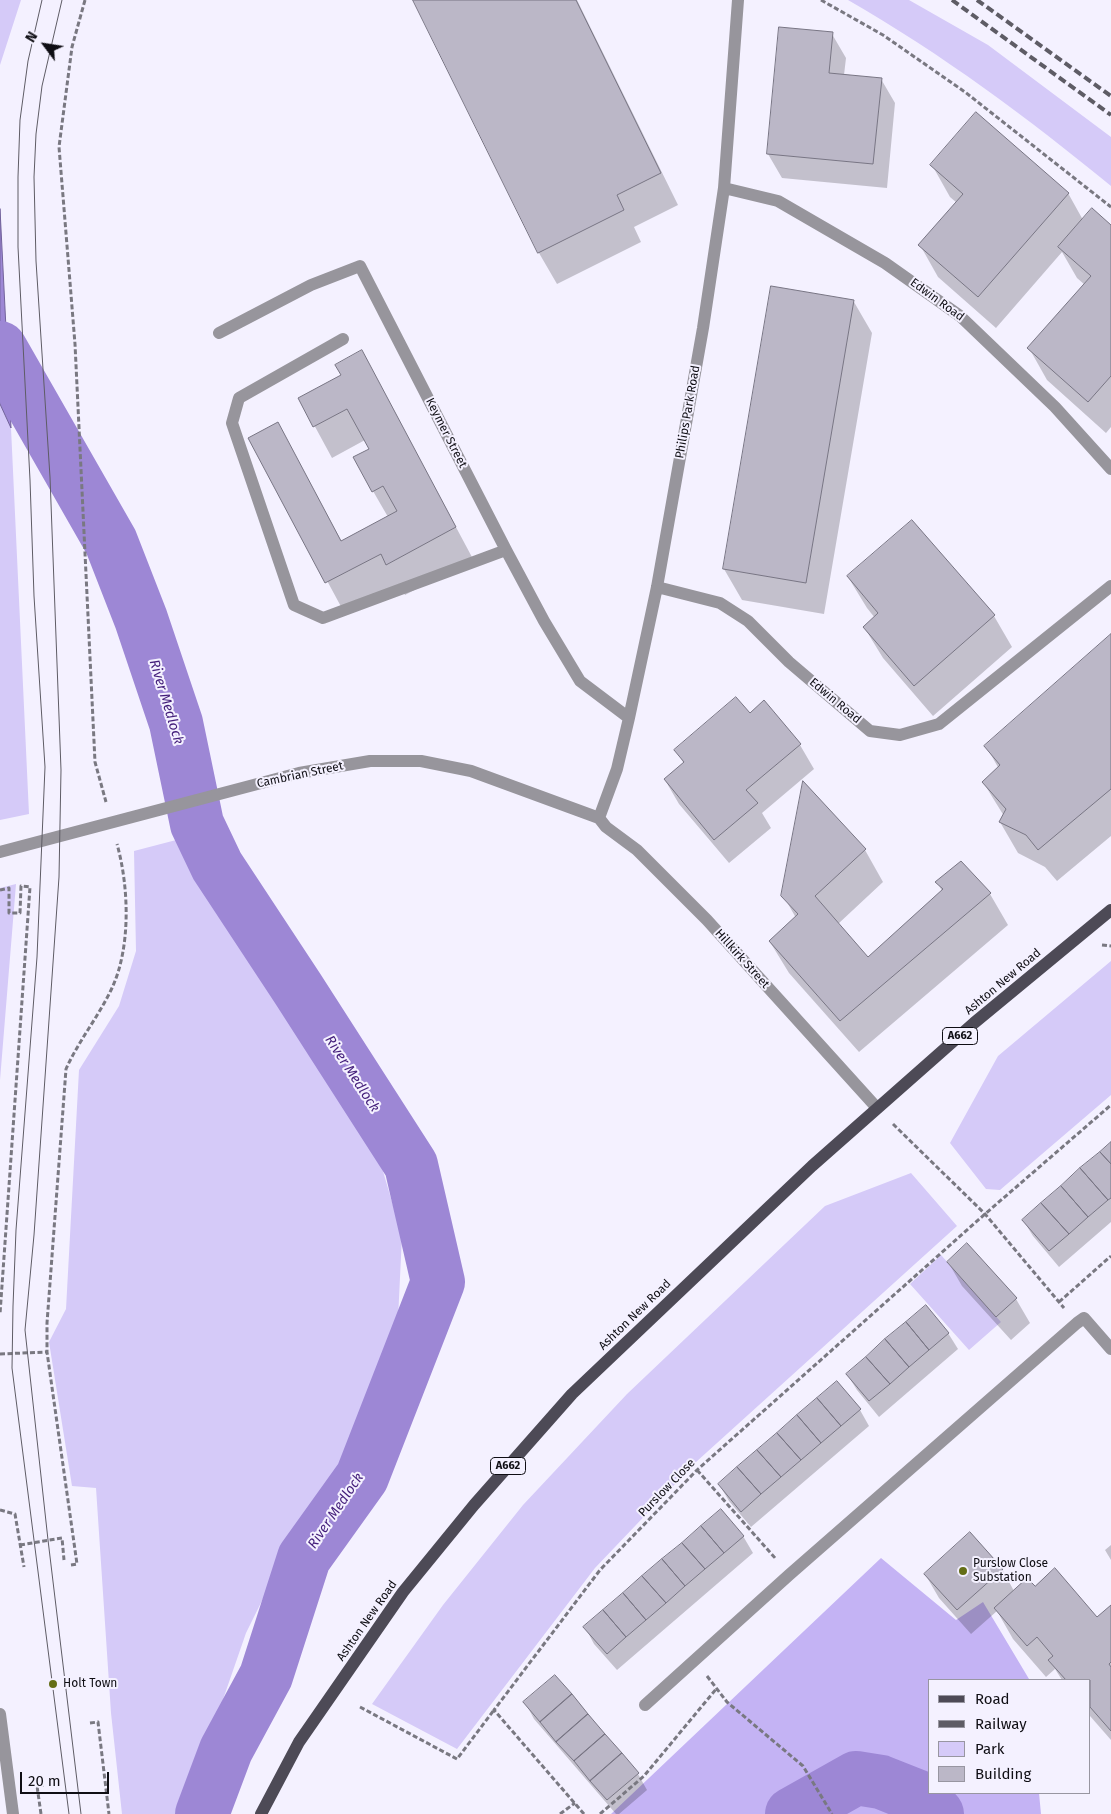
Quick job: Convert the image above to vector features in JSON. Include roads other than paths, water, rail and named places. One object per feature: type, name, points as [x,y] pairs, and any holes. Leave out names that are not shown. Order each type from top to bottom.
[{"type":"main road","name":"Ashton New Road","points":[[261,1814],[299,1742],[403,1592],[474,1505],[572,1394],[812,1166],[974,1023],[1111,910]]},
{"type":"street","name":"Philips Park Road","points":[[599,818],[617,769],[630,718],[657,587],[702,328],[724,188],[738,0]]},
{"type":"street","name":"Edwin Road","points":[[724,188],[778,201],[885,263],[960,316],[1055,407],[1111,468]]},
{"type":"street","name":"Keymer Street","points":[[219,333],[311,285],[360,266],[506,550],[580,681],[630,718]]},
{"type":"street","points":[[343,338],[239,398],[232,423],[294,605],[324,618],[506,550]]},
{"type":"street","name":"Edwin Road","points":[[657,587],[720,603],[748,621],[789,662],[870,731],[900,735],[939,724],[1111,586]]},
{"type":"street","name":"Cambrian Street","points":[[0,852],[299,773],[370,761],[421,761],[471,771],[599,818]]},
{"type":"street","name":"Hillkirk Street","points":[[599,818],[606,827],[637,850],[707,920],[878,1108]]},
{"type":"street","points":[[645,1705],[789,1574],[1080,1320],[1111,1348]]},
{"type":"street","points":[[0,1714],[3,1764],[14,1814]]},
{"type":"waterway","name":"River Medlock","points":[[0,348],[111,542],[141,619],[176,723],[197,824],[217,866],[411,1165],[438,1282],[362,1477],[304,1558],[266,1676],[226,1750],[202,1814]]},
{"type":"waterway","name":"River Medlock","points":[[792,1814],[856,1778],[881,1782],[919,1797],[937,1814]]},
{"type":"tram line","points":[[42,0],[28,61],[20,120],[18,177],[18,247],[34,596],[45,767],[37,957],[16,1230],[12,1368],[69,1814]]},
{"type":"tram line","points":[[62,0],[42,86],[36,134],[34,177],[36,261],[50,477],[61,770],[59,877],[34,1235],[25,1330],[81,1814]]},
{"type":"railway","points":[[952,0],[1111,115]]},
{"type":"railway","points":[[977,0],[1111,96]]},
{"type":"place","name":"Purslow Close Substation","points":[[963,1571]]},
{"type":"place","name":"Holt Town","points":[[53,1684]]}]
